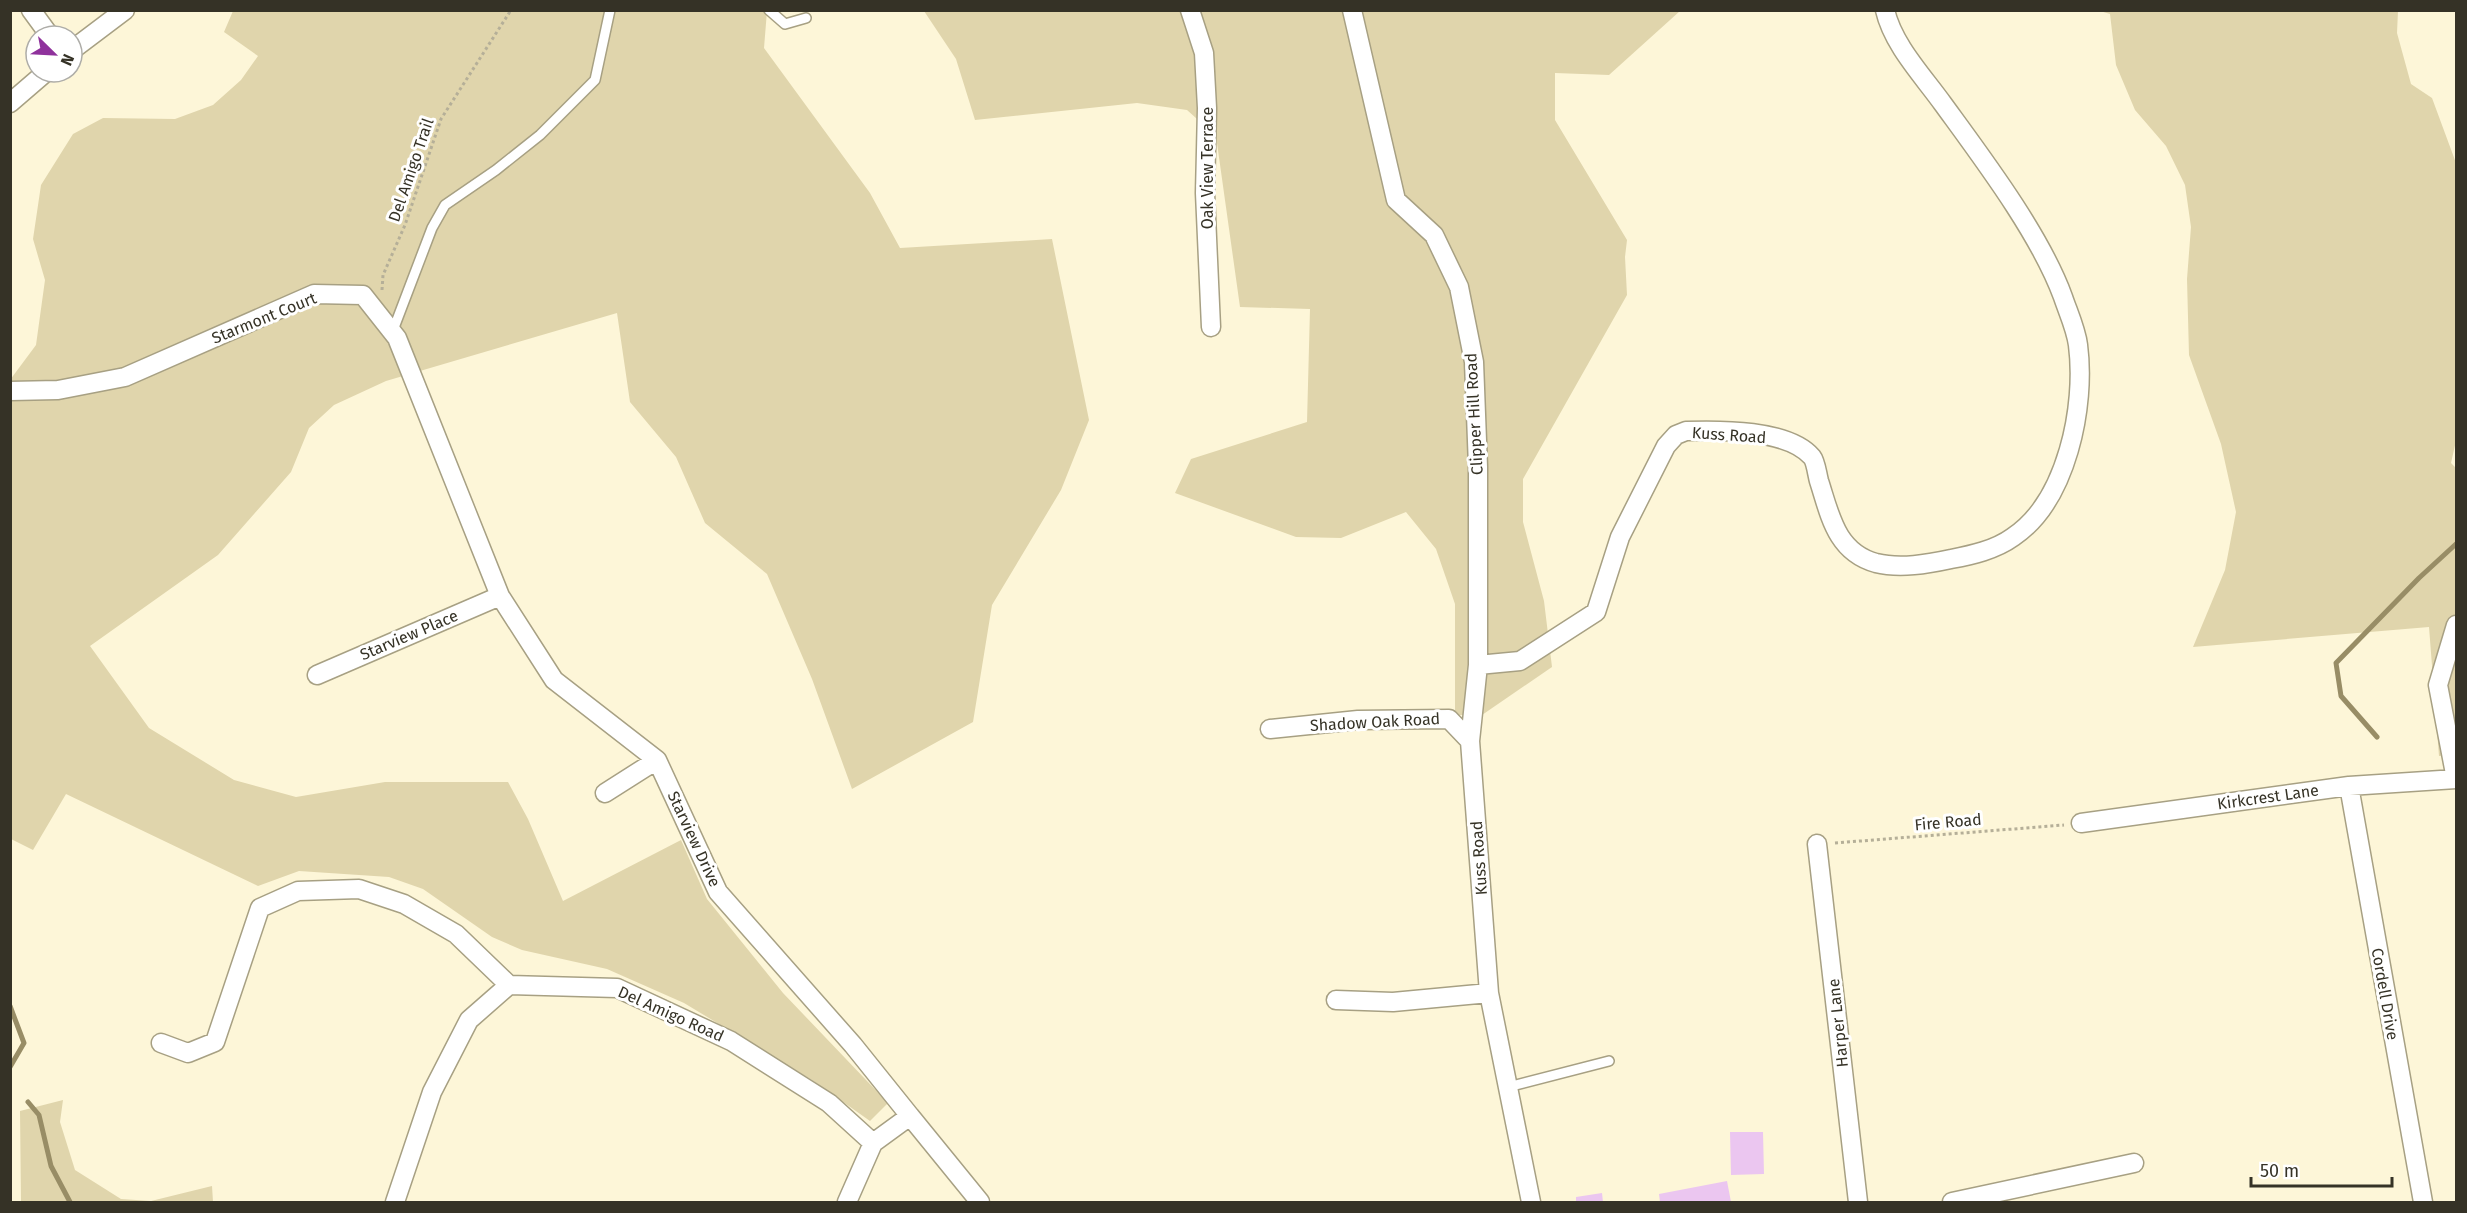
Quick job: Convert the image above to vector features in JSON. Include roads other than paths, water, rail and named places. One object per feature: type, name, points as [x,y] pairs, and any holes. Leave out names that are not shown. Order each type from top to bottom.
[{"type":"street","points":[[31,10],[41,24]]},
{"type":"street","points":[[84,41],[125,10]]},
{"type":"street","name":"Oak View Terrace","points":[[1190,10],[1204,53],[1207,108],[1205,194],[1211,327]]},
{"type":"street","name":"Clipper Hill Road","points":[[1352,10],[1396,200],[1434,235],[1459,287],[1474,362],[1478,467],[1478,665]]},
{"type":"street","name":"Kuss Road","points":[[1532,1203],[1490,993],[1470,741],[1478,665],[1520,661],[1596,612],[1620,537],[1666,446],[1676,435],[1686,431],[1767,435],[1791,443],[1812,458],[1836,535],[1852,549],[1875,563],[1931,564],[1988,550],[2013,538],[2035,519],[2054,492],[2071,442],[2079,389],[2078,343],[2062,294],[2040,248],[1974,147],[1903,49],[1885,10]]},
{"type":"street","points":[[10,103],[32,84]]},
{"type":"street","name":"Starmont Court","points":[[14,390],[58,390],[125,377],[314,294],[363,295],[392,333],[500,596]]},
{"type":"street","name":"Starview Place","points":[[317,675],[500,596]]},
{"type":"street","name":"Starview Drive","points":[[500,596],[554,680],[657,760],[718,892],[854,1045],[910,1116]]},
{"type":"street","points":[[2456,779],[2438,685],[2457,625]]},
{"type":"street","name":"Shadow Oak Road","points":[[1270,729],[1358,720],[1449,719],[1470,741]]},
{"type":"street","points":[[605,793],[657,760]]},
{"type":"street","name":"Kirkcrest Lane","points":[[2081,823],[2349,786],[2456,779]]},
{"type":"street","name":"Cordell Drive","points":[[2349,786],[2423,1203]]},
{"type":"street","name":"Harper Lane","points":[[1817,844],[1858,1203]]},
{"type":"street","points":[[161,1043],[188,1053],[215,1042],[260,908],[298,891],[359,889],[404,904],[456,934],[509,985],[469,1020],[432,1092],[395,1203]]},
{"type":"street","name":"Del Amigo Road","points":[[509,985],[617,988],[731,1041],[829,1103],[873,1143]]},
{"type":"street","points":[[1336,1000],[1393,1002],[1490,993]]},
{"type":"street","points":[[847,1203],[873,1143],[910,1116],[980,1203]]},
{"type":"street","points":[[1952,1203],[2134,1163]]},
{"type":"lane","points":[[392,333],[432,228],[445,205],[496,170],[540,135],[595,80],[610,10]]},
{"type":"lane","points":[[769,10],[785,24],[806,18]]},
{"type":"lane","points":[[1508,1087],[1609,1061]]},
{"type":"waterway","points":[[2377,737],[2341,696],[2336,663],[2419,578],[2456,544]]},
{"type":"waterway","points":[[10,1006],[24,1043],[10,1067]]},
{"type":"waterway","points":[[28,1102],[39,1115],[51,1166],[70,1202]]}]
